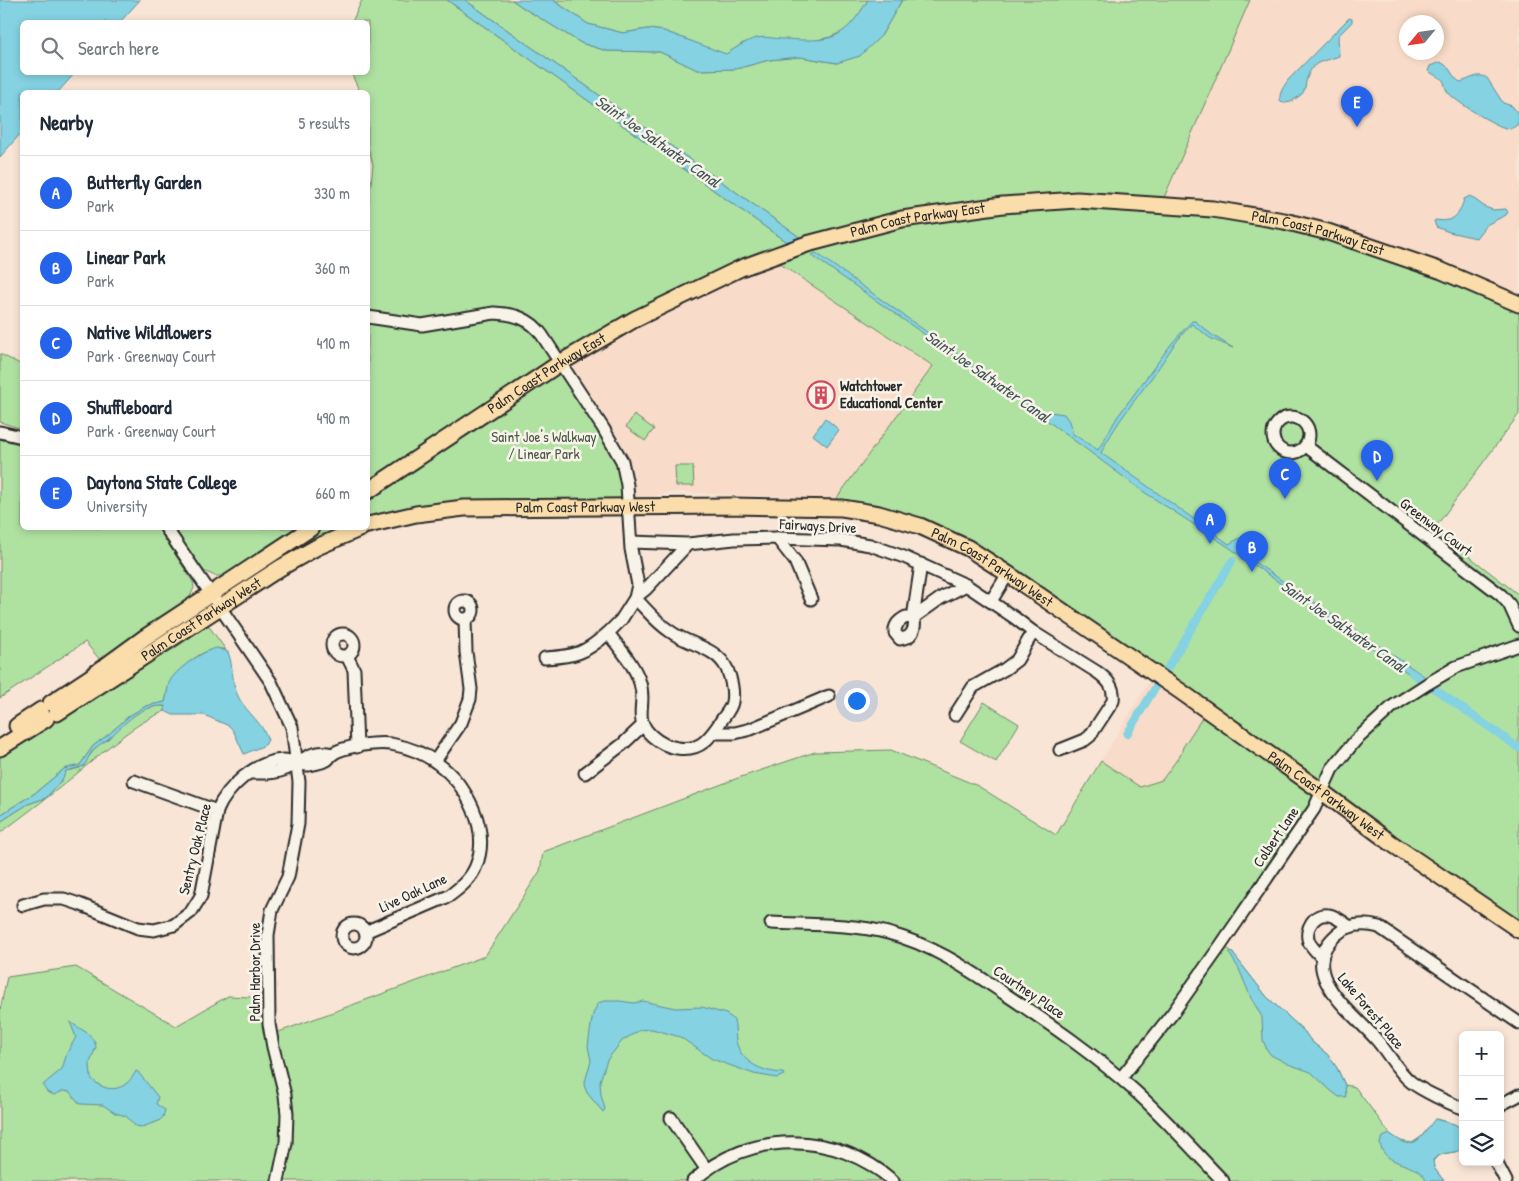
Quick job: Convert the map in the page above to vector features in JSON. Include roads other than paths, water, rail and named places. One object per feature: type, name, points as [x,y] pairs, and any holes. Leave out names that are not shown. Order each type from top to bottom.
[{"type":"main road","name":"Palm Coast Parkway East","points":[[370,489],[560,363],[636,319],[741,268],[826,239],[902,219],[1003,205],[1077,200],[1203,208],[1284,221],[1328,232],[1418,262],[1519,304]]},
{"type":"main road","name":"Palm Coast Parkway West","points":[[370,525],[428,512],[464,508],[629,506],[829,507],[855,509],[926,529],[968,548],[1008,574],[1180,691],[1391,842],[1519,930]]},
{"type":"main road","points":[[214,600],[308,530]]},
{"type":"main road","name":"Palm Coast Parkway West","points":[[49,711],[93,682],[137,662],[214,600],[338,536],[355,530]]},
{"type":"main road","points":[[0,738],[49,711]]},
{"type":"main road","points":[[0,748],[49,711]]},
{"type":"street","points":[[370,318],[422,325],[494,313],[510,314],[525,319],[537,327],[619,455],[626,476],[631,542],[638,585],[635,598]]},
{"type":"street","points":[[0,432],[20,437]]},
{"type":"street","name":"Greenway Court","points":[[1306,446],[1501,595]]},
{"type":"street","name":"Palm Harbor Drive","points":[[167,530],[271,682],[292,727],[300,798],[296,845],[286,883],[272,910],[268,935],[269,1024],[287,1114],[286,1144],[278,1181]]},
{"type":"street","points":[[777,538],[795,561],[811,599]]},
{"type":"street","name":"Fairways Drive","points":[[631,542],[688,544],[734,539],[777,538],[842,540],[889,551],[966,585],[1033,632],[1106,679],[1113,689],[1114,695],[1110,708],[1090,736],[1085,740],[1060,750]]},
{"type":"street","points":[[545,658],[581,653],[592,646],[620,620],[635,598],[646,589],[688,544]]},
{"type":"street","points":[[921,564],[913,618],[941,598],[966,585]]},
{"type":"street","points":[[991,601],[1008,574]]},
{"type":"street","points":[[1501,595],[1514,599],[1519,604]]},
{"type":"street","points":[[1501,595],[1509,604],[1519,626]]},
{"type":"street","points":[[608,632],[632,666],[640,682],[642,697],[640,715],[643,725],[656,740],[676,748],[694,747],[704,742],[713,733],[733,700],[730,679],[725,665],[709,650],[672,633],[660,624],[635,598]]},
{"type":"street","points":[[435,761],[461,722],[470,699],[471,689],[466,652],[465,620]]},
{"type":"street","points":[[954,715],[973,687],[1017,660],[1033,632]]},
{"type":"street","name":"Colbert Lane","points":[[1121,1078],[1172,1014],[1216,952],[1314,809],[1332,769],[1355,741],[1398,702],[1453,669],[1519,645]]},
{"type":"street","points":[[347,656],[354,670],[357,747]]},
{"type":"street","points":[[713,733],[735,733],[751,729],[829,696]]},
{"type":"street","points":[[585,773],[623,744],[643,725]]},
{"type":"street","name":"Live Oak Lane","points":[[297,762],[306,765],[327,760],[333,754],[374,744],[395,745],[412,750],[435,761],[460,785],[474,812],[480,843],[477,865],[466,881],[448,896],[365,932]]},
{"type":"street","name":"Sentry Oak Place","points":[[23,905],[44,899],[64,899],[138,928],[154,930],[174,925],[191,912],[201,896],[217,811],[223,798],[240,780],[264,764],[284,760],[297,762]]},
{"type":"street","points":[[134,781],[217,811]]},
{"type":"street","points":[[1350,927],[1327,914],[1313,921],[1308,930],[1308,941],[1322,958],[1332,939],[1338,933],[1350,927],[1367,924],[1387,931],[1519,1023]]},
{"type":"street","name":"Courtney Place","points":[[771,923],[874,930],[908,939],[958,963],[1053,1026],[1121,1078],[1160,1115],[1222,1181]]},
{"type":"street","name":"Lake Forest Place","points":[[1322,958],[1323,974],[1330,990],[1382,1045],[1405,1076],[1421,1089],[1459,1106]]},
{"type":"street","points":[[1504,1103],[1519,1095]]},
{"type":"street","points":[[671,1118],[707,1170]]},
{"type":"street","points":[[693,1181],[727,1158],[759,1146],[798,1142],[830,1147],[850,1154],[877,1168],[893,1181]]},
{"type":"street","points":[[1498,1166],[1506,1181]]},
{"type":"water","points":[[0,0],[140,0],[122,20],[20,20],[20,75],[73,75],[60,90],[20,90],[20,134],[0,157]]},
{"type":"water","points":[[447,0],[465,0],[805,241],[789,244]]},
{"type":"water","points":[[512,0],[553,0],[588,24],[623,33],[648,29],[664,31],[726,54],[760,37],[800,40],[825,39],[843,31],[851,24],[868,0],[902,0],[881,36],[860,56],[837,63],[800,57],[769,60],[736,69],[697,70],[660,52],[607,51],[581,43]]},
{"type":"water","points":[[1349,18],[1352,19],[1352,22],[1338,36],[1339,56],[1316,64],[1307,78],[1302,94],[1291,102],[1283,103],[1280,100],[1280,94],[1288,80]]},
{"type":"water","points":[[1440,62],[1460,82],[1477,76],[1487,78],[1503,103],[1512,106],[1517,112],[1519,120],[1517,125],[1513,128],[1501,126],[1457,100],[1447,91],[1443,80],[1428,71],[1430,66]]},
{"type":"water","points":[[1470,196],[1485,207],[1493,210],[1506,209],[1508,212],[1506,215],[1486,225],[1476,238],[1436,227],[1434,221],[1455,217],[1464,199]]},
{"type":"water","points":[[816,253],[1042,414],[1050,412],[1064,414],[1069,421],[1073,434],[1098,450],[1118,416],[1172,343],[1192,321],[1195,321],[1212,335],[1233,348],[1210,338],[1192,324],[1177,341],[1126,412],[1101,453],[1229,544],[1240,538],[1249,545],[1247,557],[1424,676],[1418,680],[1227,546],[1144,492],[1041,416],[811,255]]},
{"type":"water","points":[[825,418],[839,430],[827,446],[813,435]]},
{"type":"water","points":[[217,648],[228,652],[236,693],[266,734],[268,740],[265,745],[244,754],[233,730],[229,726],[204,715],[173,715],[165,711],[165,706],[148,708],[127,721],[95,748],[84,766],[66,771],[63,778],[46,798],[28,804],[0,822],[0,815],[35,793],[64,769],[80,765],[93,746],[129,716],[146,706],[165,702],[169,683],[177,672],[197,657]]},
{"type":"water","points":[[1231,951],[1267,997],[1304,1031],[1311,1041],[1328,1055],[1345,1085],[1346,1097],[1339,1097],[1311,1072],[1288,1064],[1271,1055],[1267,1050],[1263,1040],[1262,1017],[1251,998],[1239,969],[1229,953]]},
{"type":"water","points":[[604,1001],[634,1003],[643,1001],[675,1008],[702,1007],[726,1014],[734,1021],[736,1041],[739,1049],[748,1061],[768,1071],[783,1073],[784,1075],[777,1078],[754,1074],[712,1059],[680,1037],[652,1029],[640,1030],[622,1041],[607,1060],[600,1081],[605,1109],[603,1112],[587,1093],[584,1085],[591,1061],[588,1046],[593,1014],[598,1003]]},
{"type":"water","points":[[70,1022],[89,1034],[95,1043],[96,1047],[90,1063],[91,1078],[103,1087],[110,1089],[127,1083],[136,1071],[138,1072],[158,1097],[156,1104],[165,1110],[163,1117],[159,1121],[142,1127],[135,1126],[126,1116],[115,1113],[103,1105],[80,1104],[70,1092],[63,1091],[54,1095],[47,1092],[43,1086],[44,1084],[62,1069],[67,1053],[76,1037]]},
{"type":"water","points":[[1435,1119],[1459,1127],[1459,1150],[1440,1155],[1433,1160],[1434,1168],[1444,1181],[1426,1181],[1417,1170],[1388,1157],[1380,1143],[1383,1137],[1390,1134],[1407,1143],[1417,1141]]},
{"type":"waterway","points":[[1167,669],[1232,561]]},
{"type":"waterway","name":"Saint Joe Saltwater Canal","points":[[1412,673],[1519,748]]},
{"type":"waterway","points":[[1127,734],[1155,688]]},
{"type":"place","name":"Daytona State College","points":[[1357,127]]},
{"type":"place","name":"Watchtower Educational Center","points":[[821,395]]},
{"type":"place","name":"Shuffleboard","points":[[1377,481]]},
{"type":"place","name":"Native Wildflowers","points":[[1285,499]]},
{"type":"place","name":"Butterfly Garden","points":[[1210,544]]},
{"type":"place","name":"Linear Park","points":[[1252,572]]},
{"type":"park label","name":"Saint Joe's Walkway / Linear Park","points":[[544,446]]}]
